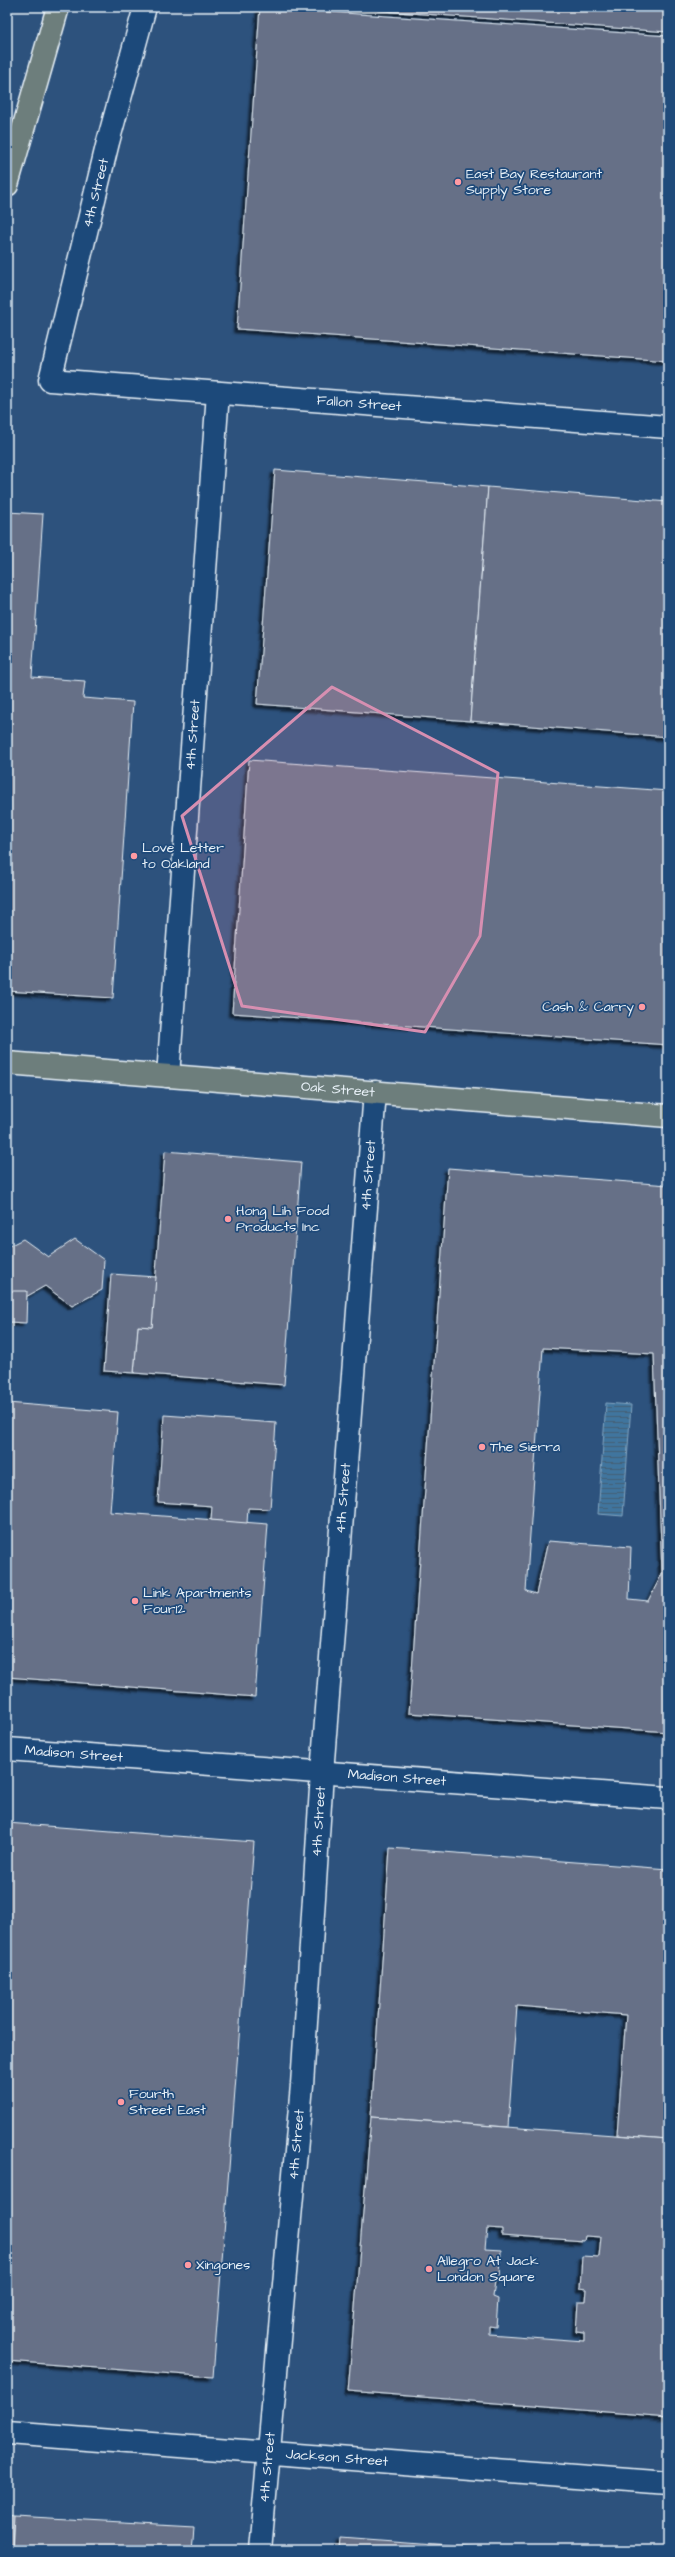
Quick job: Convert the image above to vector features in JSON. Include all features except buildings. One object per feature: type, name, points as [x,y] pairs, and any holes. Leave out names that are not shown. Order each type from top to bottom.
[{"type":"main road","points":[[7,185],[58,7]]},
{"type":"main road","name":"Oak Street","points":[[7,1063],[668,1116]]},
{"type":"street","name":"4th Street","points":[[50,380],[108,142],[145,7]]},
{"type":"street","name":"Fallon Street","points":[[50,380],[668,427]]},
{"type":"street","name":"4th Street","points":[[168,1076],[218,393]]},
{"type":"street","name":"4th Street","points":[[260,2550],[302,2085],[322,1773],[375,1092]]},
{"type":"street","name":"Madison Street","points":[[7,1749],[668,1798]]},
{"type":"street","name":"Jackson Street","points":[[7,2433],[668,2483]]},
{"type":"highlighted area","points":[[332,687],[498,773],[480,936],[425,1032],[242,1006],[182,816]]},
{"type":"water","points":[[606,1403],[631,1405],[623,1516],[598,1514]]},
{"type":"place","name":"East Bay Restaurant Supply Store","points":[[458,182]]},
{"type":"place","name":"Love Letter to Oakland","points":[[134,856]]},
{"type":"place","name":"Cash & Carry","points":[[642,1007]]},
{"type":"place","name":"Hong Lih Food Products Inc","points":[[228,1219]]},
{"type":"place","name":"The Sierra","points":[[482,1447]]},
{"type":"place","name":"Link Apartments Four12","points":[[135,1601]]},
{"type":"place","name":"Fourth Street East","points":[[121,2102]]},
{"type":"place","name":"Xingones","points":[[188,2265]]},
{"type":"place","name":"Allegro At Jack London Square","points":[[429,2269]]}]
